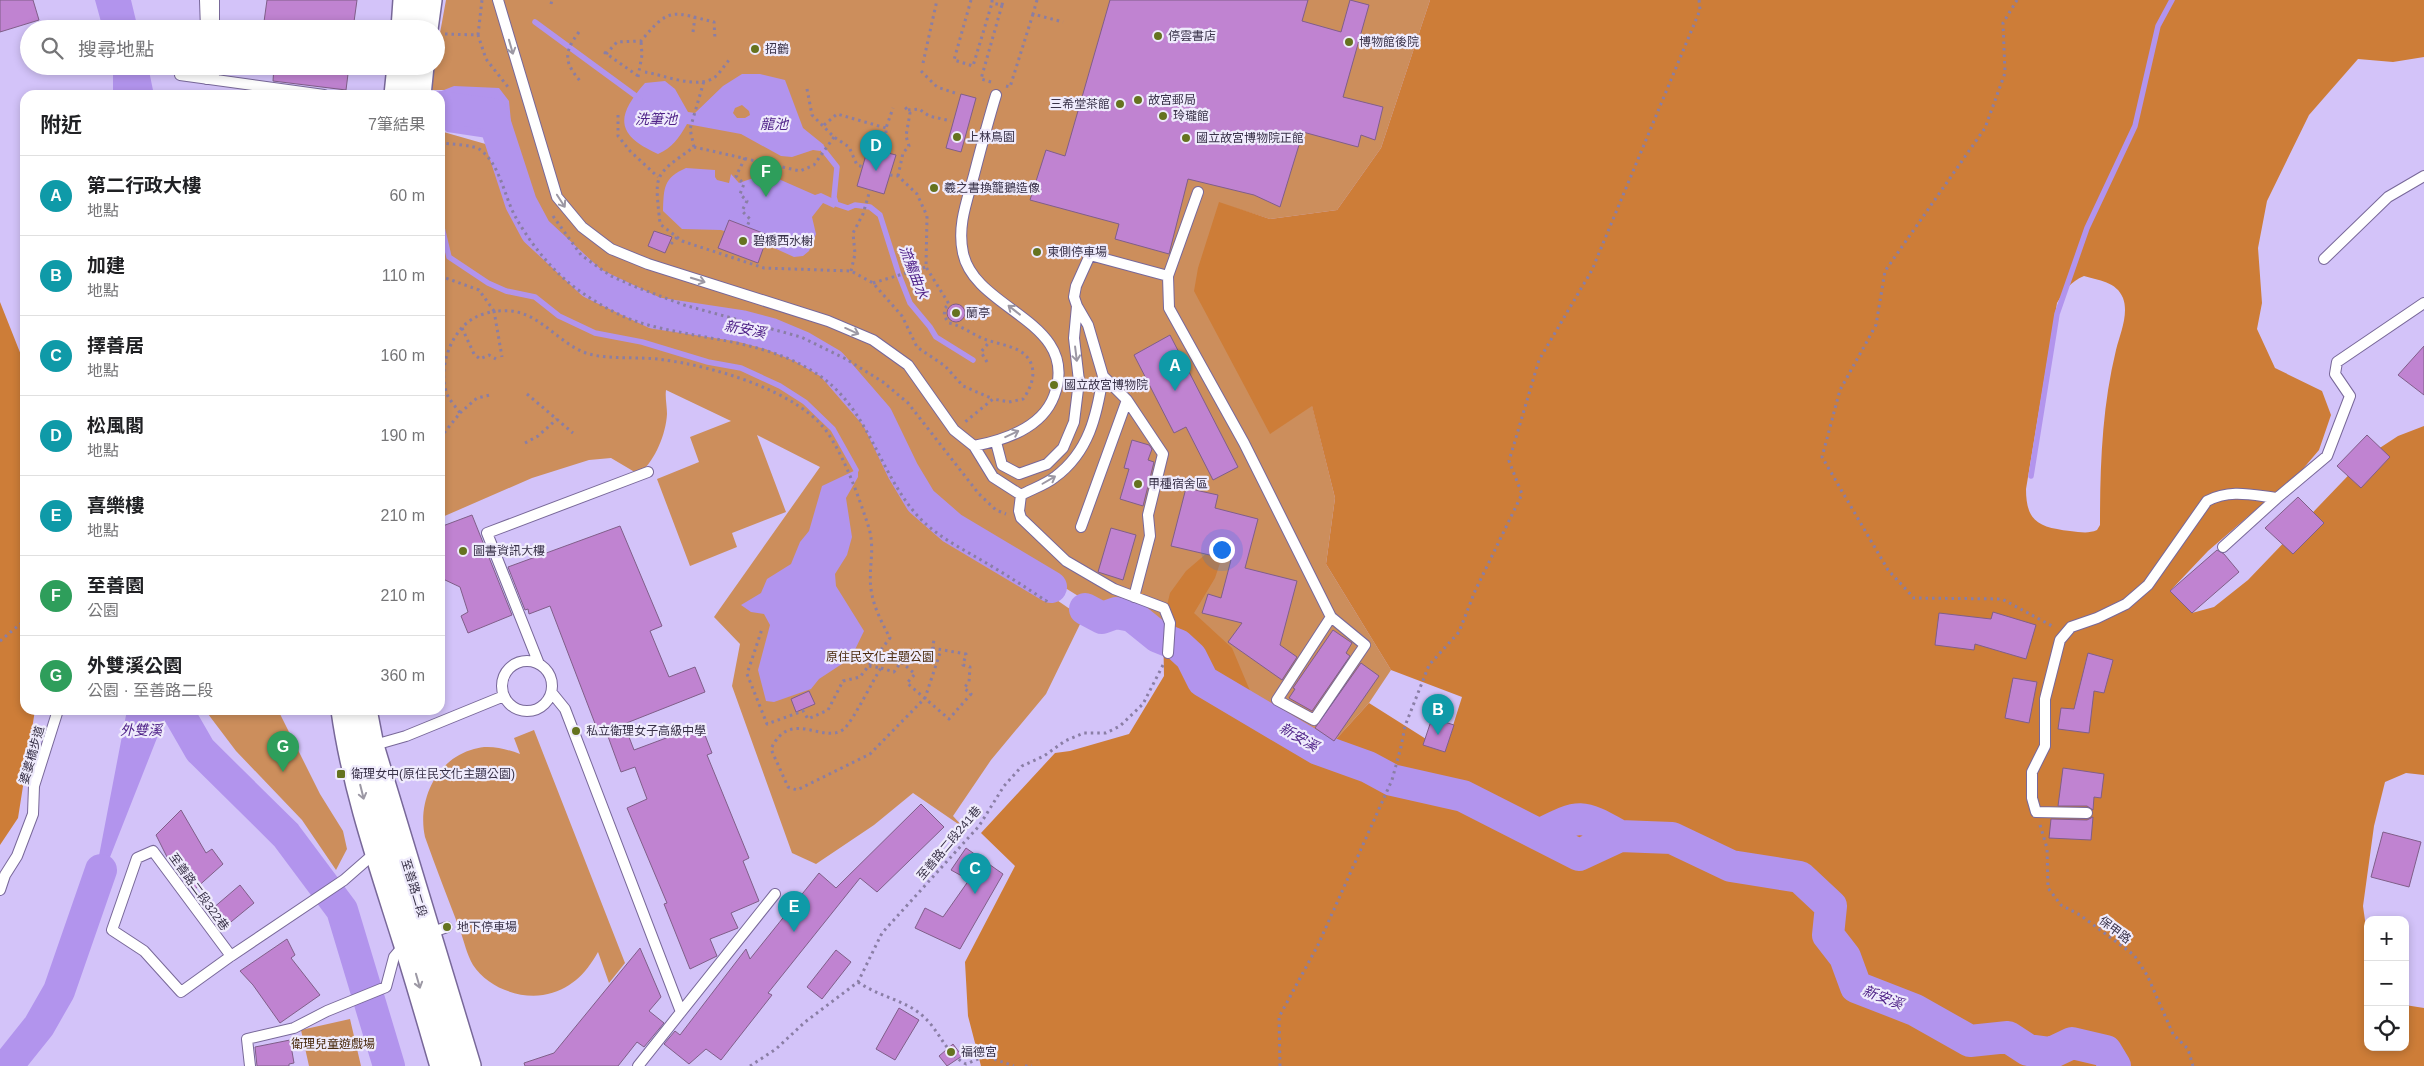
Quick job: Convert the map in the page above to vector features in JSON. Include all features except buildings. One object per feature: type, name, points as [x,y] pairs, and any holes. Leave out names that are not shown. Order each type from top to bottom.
[{"type":"street","points":[[405,20],[406,0]]},
{"type":"street","points":[[426,20],[429,0]]},
{"type":"street","points":[[398,90],[399,75]]},
{"type":"street","points":[[419,90],[420,75]]},
{"type":"street","name":"至善路二段","points":[[346,715],[362,749],[388,846],[427,934],[468,1066]]},
{"type":"street","name":"至善路二段","points":[[362,749],[364,715]]},
{"type":"street","name":"至善路二段","points":[[427,934],[443,1066]]},
{"type":"lane","points":[[205,0],[206,20]]},
{"type":"lane","points":[[214,0],[214,20]]},
{"type":"lane","points":[[498,0],[557,197],[582,227],[611,248],[648,264],[828,321],[872,340],[908,366],[954,430],[974,446],[994,477],[1021,495]]},
{"type":"lane","points":[[180,75],[287,90]]},
{"type":"lane","points":[[206,79],[214,75]]},
{"type":"lane","points":[[974,446],[996,442],[1031,425],[1049,409],[1058,383],[1057,360],[1047,340],[973,274],[963,255],[960,232],[965,206],[996,95]]},
{"type":"lane","points":[[2324,259],[2388,197],[2424,176]]},
{"type":"lane","points":[[1198,192],[1168,276],[1169,308],[1244,443],[1331,617],[1365,645],[1314,720],[1278,700],[1331,617]]},
{"type":"lane","points":[[1021,495],[1054,478],[1076,458],[1097,414],[1103,376],[1088,325],[1074,297],[1076,286],[1090,255],[1168,276]]},
{"type":"lane","points":[[2223,547],[2327,456],[2350,396],[2335,374],[2337,362],[2424,303]]},
{"type":"lane","points":[[996,442],[1002,465],[1019,474],[1047,464],[1063,448],[1074,422],[1079,382],[1074,338],[1077,306]]},
{"type":"lane","points":[[1103,376],[1127,400],[1163,454],[1148,515],[1150,536],[1134,597]]},
{"type":"lane","points":[[1080,527],[1127,400]]},
{"type":"lane","points":[[648,472],[488,533],[539,664],[550,676],[552,693],[565,709],[681,1012]]},
{"type":"lane","points":[[2087,813],[2036,812],[2032,798],[2032,772],[2045,746],[2045,699],[2054,658],[2065,633],[2071,626],[2097,618],[2126,604],[2148,585],[2207,501],[2221,494],[2242,493],[2277,498]]},
{"type":"lane","points":[[1021,495],[1019,511],[1021,518],[1066,561],[1114,589],[1164,608],[1170,618],[1168,652]]},
{"type":"lane","points":[[539,664],[523,662],[509,670],[502,685],[504,696],[513,706],[528,711],[543,706],[552,693]]},
{"type":"lane","points":[[362,749],[406,736],[504,696]]},
{"type":"lane","name":"婆婆橋步道","points":[[0,890],[5,875],[17,856],[33,814],[34,786],[56,715]]},
{"type":"lane","name":"至善路二段322巷","points":[[231,956],[153,851],[137,858],[112,930],[144,951],[181,992],[344,880],[388,846]]},
{"type":"lane","points":[[638,1066],[775,894]]},
{"type":"lane","points":[[250,1066],[247,1039],[294,1028],[344,1004],[386,988],[394,957],[427,934]]},
{"type":"path","points":[[478,35],[482,0]]},
{"type":"path","points":[[923,62],[938,0]]},
{"type":"path","points":[[970,0],[954,60],[973,66],[992,1],[1002,5]]},
{"type":"path","points":[[1003,0],[981,79],[1010,87],[1037,0]]},
{"type":"path","points":[[1280,1066],[1279,1017],[1318,945],[1392,780],[1405,726],[1429,665],[1459,632],[1475,591],[1522,494],[1509,461],[1539,360],[1592,270],[1700,10],[1699,0]]},
{"type":"path","points":[[2017,0],[2003,23],[2005,74],[1985,128],[1885,271],[1876,325],[1840,390],[1822,457],[1888,570],[1914,598],[2002,599],[2065,633]]},
{"type":"path","points":[[641,41],[617,42],[605,53],[640,78],[641,41],[660,19],[678,13],[714,22],[715,39]]},
{"type":"path","points":[[1033,14],[1063,22]]},
{"type":"path","points":[[693,32],[695,17]]},
{"type":"path","points":[[579,32],[568,49],[567,59],[572,72],[582,83]]},
{"type":"path","points":[[645,72],[679,81],[704,81],[714,78],[730,58]]},
{"type":"path","points":[[921,71],[937,87],[958,94]]},
{"type":"path","points":[[694,147],[690,129],[704,81]]},
{"type":"path","points":[[807,89],[812,116],[824,125],[834,137],[848,147],[857,165],[863,167]]},
{"type":"path","points":[[882,152],[886,139],[886,128],[893,108]]},
{"type":"path","points":[[898,176],[903,153],[909,146],[906,136],[910,113],[906,109],[919,109],[929,116],[951,121]]},
{"type":"path","points":[[824,125],[837,114],[886,128]]},
{"type":"path","points":[[618,115],[618,136],[630,151],[658,177]]},
{"type":"path","points":[[834,137],[814,165],[800,171],[787,170],[745,158],[694,147],[668,166],[658,177],[656,186],[660,224],[682,241],[735,256],[764,268],[851,271],[873,283],[902,316],[917,348],[945,366],[962,386],[993,399],[1009,402],[1023,400],[1030,390],[1034,375],[1031,361],[1018,350],[990,341],[959,325],[949,323],[944,316],[945,308],[949,304],[926,267],[927,216],[917,194],[898,176],[890,175]]},
{"type":"path","points":[[445,144],[479,149],[491,162],[514,215],[530,240],[554,268],[577,289],[611,310],[640,322],[754,347],[782,356],[814,371],[832,384],[860,416],[904,499],[927,526],[1046,601],[1047,599]]},
{"type":"path","points":[[745,158],[736,176],[744,184],[740,194],[747,201],[742,211],[750,219],[747,227]]},
{"type":"path","points":[[851,271],[855,254],[853,234],[864,214],[870,190]]},
{"type":"path","points":[[671,244],[677,237]]},
{"type":"path","points":[[873,283],[926,267]]},
{"type":"path","points":[[445,278],[479,290],[494,311],[502,357]]},
{"type":"path","points":[[445,360],[448,349],[462,328],[475,317],[494,311],[517,312],[534,319],[570,345],[588,354],[667,360],[739,378],[779,395],[808,411],[827,432],[857,493],[871,534],[873,552],[871,589],[878,613],[890,638],[860,677],[843,681],[828,710],[808,719],[803,711],[767,724],[747,674],[762,629]]},
{"type":"path","points":[[462,328],[474,354],[480,359],[489,355],[496,359]]},
{"type":"path","points":[[987,362],[981,352],[990,341]]},
{"type":"path","points":[[445,385],[447,394],[460,413]]},
{"type":"path","points":[[527,394],[573,433]]},
{"type":"path","points":[[445,432],[460,413],[477,398],[490,396]]},
{"type":"path","points":[[959,426],[993,399]]},
{"type":"path","points":[[525,443],[538,436],[557,419]]},
{"type":"path","points":[[0,641],[20,624]]},
{"type":"path","points":[[931,656],[934,640]]},
{"type":"path","points":[[870,666],[894,672],[901,662],[915,674],[908,683],[949,719],[971,694],[964,688],[969,682],[970,667],[963,665],[966,654],[932,648]]},
{"type":"path","points":[[881,668],[845,728],[833,734],[797,727],[776,738],[772,749],[788,787],[797,790],[870,754],[925,698],[941,650]]},
{"type":"path","name":"至善路二段241巷","points":[[750,1066],[776,1049],[805,1022],[858,982],[882,933],[979,826],[1004,786],[1022,766],[1044,756],[1065,741],[1084,733],[1106,733],[1120,726],[1143,704],[1168,652]]},
{"type":"path","name":"保甲路","points":[[2036,812],[2047,848],[2048,888],[2061,905],[2080,915],[2134,955],[2147,975],[2173,1034],[2188,1049],[2193,1066]]},
{"type":"path","points":[[858,982],[868,989],[910,1007],[925,1017],[961,1062],[966,1064],[985,1056],[1014,1066]]},
{"type":"path","points":[[1025,1066],[1032,1066]]},
{"type":"green space","name":"國立故宮博物院","points":[[446,0],[1430,0],[1381,148],[1337,210],[1270,219],[1219,203],[1270,433],[1312,405],[1335,498],[1326,564],[1391,670],[1369,703],[1327,749],[1256,705],[1161,623],[1120,601],[1096,607],[965,526],[931,496],[890,417],[846,364],[756,329],[670,304],[596,276],[545,227],[518,162],[496,90],[430,90],[432,75],[445,75],[445,20],[442,20]]},
{"type":"green space","name":"原住民文化主題公園","points":[[445,132],[489,145],[524,226],[560,274],[613,309],[698,331],[763,344],[824,371],[857,403],[879,437],[910,501],[943,531],[1029,581],[1083,618],[1046,694],[991,760],[953,816],[964,828],[913,793],[874,825],[816,864],[792,853],[732,686],[740,644],[714,617],[820,467],[757,435],[786,512],[732,533],[737,547],[690,566],[657,479],[699,462],[690,437],[731,421],[666,390],[667,414],[662,438],[651,461],[641,472],[633,471],[611,458],[589,460],[532,478],[445,516]]},
{"type":"green space","points":[[209,715],[280,715],[320,794],[343,831],[347,849],[336,870],[302,820],[236,751]]},
{"type":"green space","points":[[534,730],[625,963],[609,983],[598,952],[588,968],[569,985],[553,993],[534,996],[504,990],[486,980],[473,965],[425,837],[423,823],[424,809],[432,783],[449,762],[461,754],[486,747],[509,750],[520,754],[514,738]]},
{"type":"green space","name":"衛理兒童遊戲場","points":[[350,1019],[361,1066],[309,1066],[301,1030]]},
{"type":"shaded area","points":[[1430,0],[2424,0],[2424,57],[2393,62],[2358,59],[2309,115],[2267,201],[2258,248],[2262,303],[2257,329],[2275,368],[2322,391],[2331,415],[2319,450],[2302,470],[2208,551],[2170,591],[2192,613],[2214,607],[2248,580],[2366,457],[2398,436],[2424,426],[2424,775],[2406,773],[2385,782],[2374,826],[2363,906],[2364,1051],[2409,1051],[2409,1006],[2424,1008],[2424,1066],[981,1066],[968,1016],[965,962],[1015,866],[981,833],[1055,753],[1070,751],[1129,734],[1164,676],[1163,622],[1170,593],[1186,571],[1207,553],[1220,563],[1215,578],[1194,613],[1232,648],[1256,705],[1327,749],[1369,703],[1445,751],[1462,697],[1391,670],[1326,564],[1335,498],[1312,406],[1270,434],[1194,291],[1198,268],[1219,202],[1270,219],[1337,210],[1381,148]],"holes":[[[2084,276],[2106,282],[2120,293],[2125,304],[2125,311],[2111,371],[2105,415],[2101,459],[2100,525],[2097,530],[2090,532],[2050,528],[2032,516],[2026,489],[2057,303],[2065,290]]]},
{"type":"shaded area","points":[[0,302],[20,352],[20,715],[34,715],[18,818],[0,845]]},
{"type":"water","points":[[95,0],[131,0],[136,20],[101,20]]},
{"type":"water","name":"龍池","points":[[742,74],[760,74],[785,80],[803,128],[824,145],[820,151],[813,150],[792,157],[781,156],[741,134],[687,124],[675,142],[658,154],[634,140],[624,124],[628,106],[645,83],[665,81],[675,89],[688,112],[695,113],[723,86]],"holes":[[[742,105],[749,111],[750,115],[745,118],[737,118],[733,113],[735,108]]]},
{"type":"water","points":[[113,75],[150,75],[153,90],[113,90]]},
{"type":"water","points":[[454,86],[499,88],[509,101],[514,152],[502,158],[487,138],[447,132],[445,130],[444,90]]},
{"type":"water","points":[[686,168],[715,170],[717,180],[729,183],[731,174],[739,183],[759,176],[774,177],[815,195],[821,193],[838,201],[834,208],[823,203],[812,217],[816,234],[809,251],[803,256],[794,257],[772,247],[721,230],[682,229],[663,211],[666,185],[673,176]]},
{"type":"water","points":[[858,469],[858,477],[846,498],[852,537],[847,555],[835,574],[836,586],[864,631],[851,658],[819,679],[811,689],[774,702],[766,701],[758,670],[770,625],[764,614],[751,612],[741,605],[761,593],[767,579],[791,564],[800,542],[809,531],[822,486]]},
{"type":"water","name":"外雙溪","points":[[126,715],[166,715],[88,913]]},
{"type":"waterway","points":[[2031,476],[2057,314],[2087,228],[2135,126],[2158,26],[2172,0]]},
{"type":"waterway","points":[[535,22],[640,99]]},
{"type":"waterway","name":"新安溪","points":[[445,108],[492,114],[521,203],[536,231],[592,283],[655,313],[741,326],[771,334],[802,347],[831,364],[877,417],[903,471],[921,501],[952,528],[1051,587]]},
{"type":"waterway","name":"流觴曲水","points":[[816,145],[822,148],[837,167],[834,197],[836,204],[848,208],[855,205],[870,207],[880,215],[910,303],[936,337],[973,360]]},
{"type":"waterway","points":[[445,240],[449,257],[488,283],[506,291],[535,297],[559,316],[595,333],[642,342],[708,362],[741,368],[780,386],[805,402],[833,429],[856,470]]},
{"type":"waterway","name":"新安溪","points":[[1085,609],[1102,618],[1116,613],[1132,616],[1158,637],[1178,645],[1191,657],[1203,681],[1318,749],[1368,767],[1392,780],[1463,796],[1579,855],[1620,836],[1672,838],[1731,866],[1800,877],[1831,906],[1828,935],[1845,957],[1856,987],[1915,1010],[1970,1041],[2008,1037],[2028,1050],[2051,1053],[2072,1043],[2106,1051],[2115,1066]]},
{"type":"waterway","name":"外雙溪","points":[[180,715],[200,750],[286,835],[342,910],[389,1066]]},
{"type":"waterway","name":"新安溪","points":[[1541,834],[1565,823],[1580,819],[1588,820],[1620,836]]},
{"type":"waterway","name":"外雙溪","points":[[7,1066],[39,1026],[59,991],[101,870]]},
{"type":"waterway","name":"外雙溪","points":[[0,1063],[9,1063]]},
{"type":"place","name":"停雲書店","points":[[1158,36]]},
{"type":"place","name":"博物館後院","points":[[1349,42]]},
{"type":"place","name":"招鶴","points":[[755,49]]},
{"type":"place","name":"故宮郵局","points":[[1138,100]]},
{"type":"place","name":"三希堂茶館","points":[[1120,104]]},
{"type":"place","name":"玲瓏館","points":[[1163,116]]},
{"type":"place","name":"上林鳥園","points":[[957,137]]},
{"type":"place","name":"國立故宮博物院正館","points":[[1186,138]]},
{"type":"place","name":"松風閣","points":[[876,171]]},
{"type":"place","name":"羲之書換籠鵝造像","points":[[934,188]]},
{"type":"place","name":"至善園","points":[[766,197]]},
{"type":"place","name":"碧橋西水榭","points":[[743,241]]},
{"type":"place","name":"東側停車場","points":[[1037,252]]},
{"type":"place","name":"蘭亭","points":[[956,313]]},
{"type":"place","name":"國立故宮博物院","points":[[1054,385]]},
{"type":"place","name":"第二行政大樓","points":[[1175,391]]},
{"type":"place","name":"甲種宿舍區","points":[[1138,484]]},
{"type":"place","name":"圖書資訊大樓","points":[[463,551]]},
{"type":"place","name":"私立衛理女子高級中學","points":[[576,731]]},
{"type":"place","name":"加建","points":[[1438,735]]},
{"type":"place","name":"外雙溪公園","points":[[283,772]]},
{"type":"place","name":"衛理女中(原住民文化主題公園)","points":[[341,774]]},
{"type":"place","name":"擇善居","points":[[975,894]]},
{"type":"place","name":"地下停車場","points":[[447,927]]},
{"type":"place","name":"喜樂樓","points":[[794,932]]},
{"type":"place","name":"福德宮","points":[[951,1052]]},
{"type":"water label","name":"洗筆池","points":[[656,119]]}]
